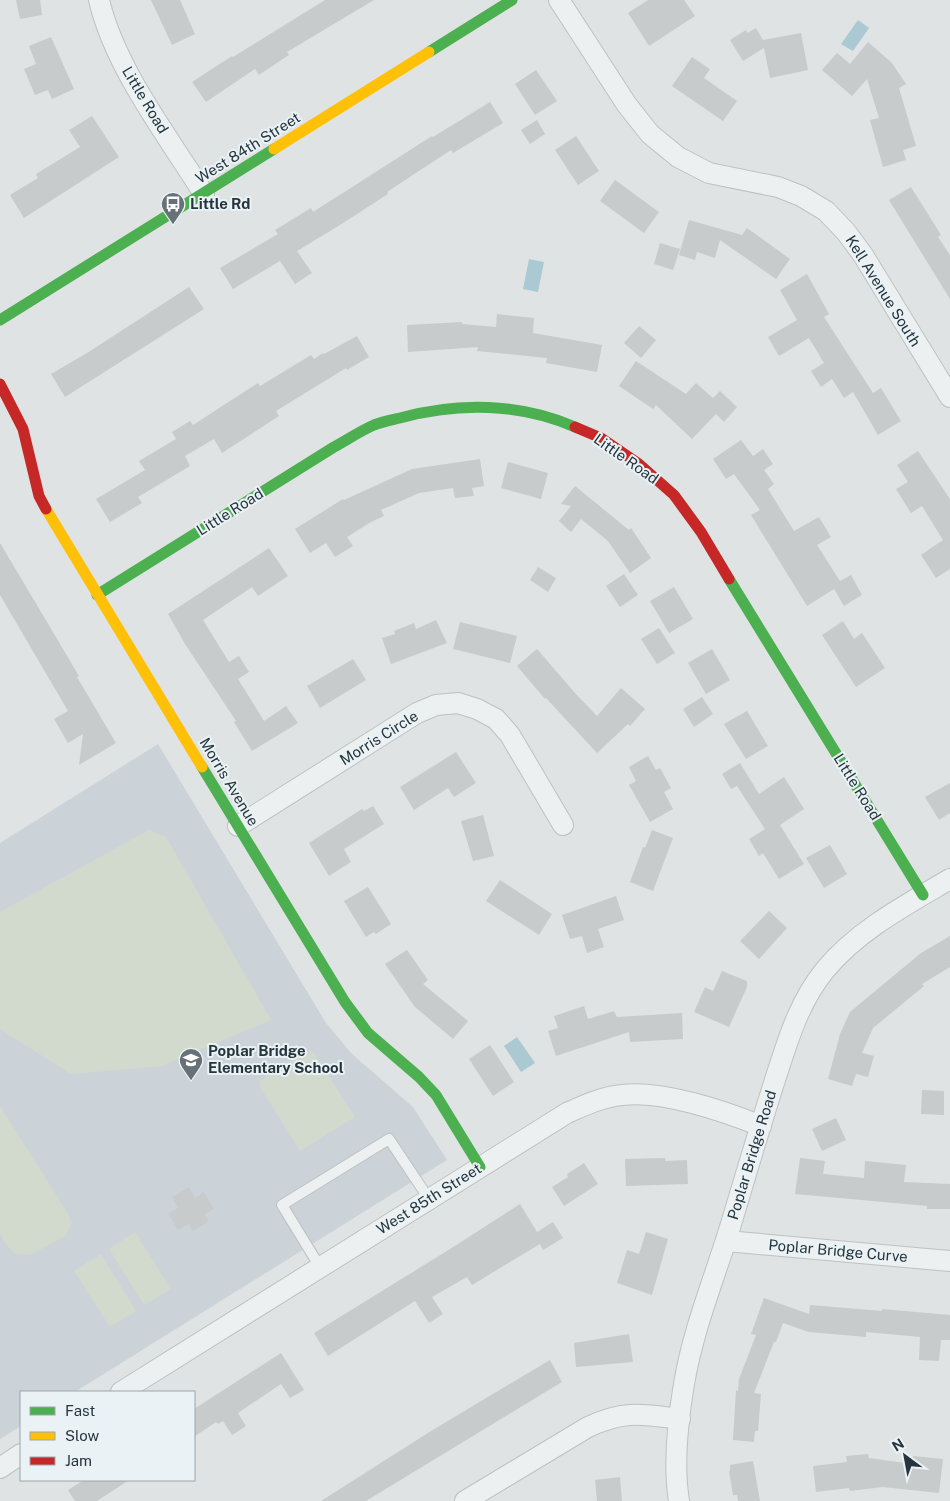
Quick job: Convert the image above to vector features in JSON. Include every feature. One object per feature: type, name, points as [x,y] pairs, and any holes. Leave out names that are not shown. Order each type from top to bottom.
[{"type":"street","name":"Little Road","points":[[99,0],[102,14],[115,48],[132,80],[204,194]]},
{"type":"street","name":"West 84th Street","points":[[0,320],[512,0]]},
{"type":"street","name":"Kell Avenue South","points":[[559,0],[627,105],[650,134],[678,157],[709,173],[778,187],[801,196],[826,211],[846,232],[863,255],[950,397]]},
{"type":"street","name":"Morris Avenue","points":[[0,384],[23,429],[39,496],[54,526],[345,1002],[368,1033],[419,1077],[436,1095],[480,1167]]},
{"type":"street","name":"Little Road","points":[[97,595],[334,447],[376,425],[421,412],[466,406],[512,409],[557,420],[601,438],[639,464],[674,495],[701,532],[924,895]]},
{"type":"street","name":"Morris Circle","points":[[238,826],[417,713],[436,706],[458,703],[477,709],[496,719],[510,735],[563,825]]},
{"type":"street","name":"Poplar Bridge Road","points":[[678,1501],[676,1448],[684,1384],[700,1318],[788,1041],[802,1004],[825,970],[852,941],[950,879]]},
{"type":"street","name":"West 85th Street","points":[[123,1391],[567,1113],[594,1100],[622,1095],[650,1094],[740,1118],[761,1126]]},
{"type":"street","name":"Poplar Bridge Curve","points":[[726,1241],[950,1261]]},
{"type":"street","points":[[466,1501],[606,1418],[625,1414],[645,1414],[680,1420]]},
{"type":"street","points":[[0,1468],[20,1455]]},
{"type":"lane","points":[[320,1268],[282,1205],[389,1139],[428,1199]]},
{"type":"shaded area","name":"Poplar Bridge Elementary School","points":[[158,744],[326,1023],[352,1054],[413,1107],[447,1160],[77,1391],[20,1391],[20,1427],[0,1439],[0,843]]},
{"type":"shaded area","points":[[149,830],[166,837],[271,1020],[162,1066],[71,1074],[0,1029],[0,912]]},
{"type":"shaded area","points":[[310,1051],[314,1053],[355,1117],[300,1151],[260,1087],[260,1081],[304,1052]]},
{"type":"shaded area","points":[[0,1106],[67,1212],[72,1223],[65,1236],[30,1255],[16,1254],[7,1246],[0,1234]]},
{"type":"shaded area","points":[[135,1232],[171,1289],[144,1305],[109,1249]]},
{"type":"shaded area","points":[[101,1254],[136,1311],[110,1327],[74,1271]]},
{"type":"water","points":[[858,20],[869,28],[853,51],[841,44]]},
{"type":"water","points":[[529,259],[544,262],[538,292],[523,289]]},
{"type":"water","points":[[517,1037],[535,1063],[521,1072],[504,1046]]},
{"type":"building","points":[[16,0],[40,0],[42,15],[20,19]]},
{"type":"building","points":[[151,0],[180,0],[195,34],[172,45]]},
{"type":"building","points":[[325,0],[374,0],[287,52],[289,55],[259,75],[255,69],[206,102],[192,82]]},
{"type":"building","points":[[648,0],[684,0],[695,16],[649,46],[628,13]]},
{"type":"building","points":[[756,28],[763,40],[801,33],[808,70],[770,78],[764,48],[743,61],[730,40],[746,30],[747,33]]},
{"type":"building","points":[[51,37],[74,89],[52,99],[48,90],[35,95],[24,69],[36,64],[29,46]]},
{"type":"building","points":[[868,42],[892,63],[906,84],[899,88],[916,146],[903,150],[906,160],[883,167],[870,120],[879,118],[867,79],[852,96],[822,70],[837,53],[850,64]]},
{"type":"building","points":[[692,57],[710,69],[704,78],[737,101],[723,121],[672,86]]},
{"type":"building","points":[[536,70],[557,101],[535,115],[515,84]]},
{"type":"building","points":[[490,102],[503,123],[453,153],[451,150],[387,192],[388,194],[297,251],[312,273],[295,284],[280,261],[233,289],[220,268],[278,234],[275,230],[311,208],[313,212],[432,136]]},
{"type":"building","points":[[92,116],[119,157],[24,218],[10,195],[38,178],[36,174],[80,147],[69,130]]},
{"type":"building","points":[[537,120],[545,134],[530,144],[521,130]]},
{"type":"building","points":[[576,136],[599,171],[578,185],[555,150]]},
{"type":"building","points":[[615,180],[659,212],[644,233],[600,201]]},
{"type":"building","points":[[911,187],[941,235],[938,237],[950,255],[950,299],[889,200]]},
{"type":"building","points":[[689,220],[742,235],[747,228],[790,259],[776,279],[720,240],[715,258],[697,252],[695,260],[679,255]]},
{"type":"building","points":[[660,243],[680,249],[673,270],[654,264]]},
{"type":"building","points":[[807,274],[829,314],[824,317],[873,393],[881,388],[901,421],[878,435],[853,392],[844,398],[832,379],[821,387],[811,371],[824,363],[809,338],[779,356],[768,337],[797,320],[780,290]]},
{"type":"building","points":[[189,287],[204,309],[65,397],[51,374]]},
{"type":"building","points":[[497,314],[534,318],[533,333],[602,345],[597,372],[546,363],[547,358],[477,351],[478,347],[408,352],[407,325],[462,322],[462,324],[496,327]]},
{"type":"building","points":[[639,326],[656,340],[641,358],[624,343]]},
{"type":"building","points":[[357,336],[369,357],[347,370],[346,368],[276,411],[279,416],[222,453],[214,439],[185,456],[190,466],[138,497],[142,503],[110,522],[96,499],[145,470],[139,461],[176,439],[172,432],[190,421],[193,425],[258,383],[260,386],[311,355],[314,359]]},
{"type":"building","points":[[636,361],[686,394],[696,383],[713,398],[720,391],[737,407],[724,422],[716,414],[692,439],[656,405],[653,409],[619,386]]},
{"type":"building","points":[[741,440],[753,456],[763,449],[773,464],[764,470],[774,484],[768,489],[794,531],[819,517],[831,537],[817,545],[840,581],[851,575],[862,595],[844,606],[834,589],[807,606],[751,515],[760,510],[734,474],[726,479],[713,459]]},
{"type":"building","points":[[918,451],[950,499],[950,569],[936,578],[921,555],[943,540],[922,506],[911,513],[896,489],[908,482],[897,465]]},
{"type":"building","points":[[480,459],[484,486],[472,488],[474,496],[455,498],[453,488],[419,493],[381,510],[384,516],[347,537],[353,546],[335,557],[326,543],[310,553],[295,529],[343,499],[412,469]]},
{"type":"building","points":[[508,462],[548,473],[541,499],[501,488]]},
{"type":"building","points":[[575,486],[629,530],[631,528],[651,558],[630,573],[608,541],[581,519],[571,532],[559,521],[571,506],[561,504]]},
{"type":"building","points":[[0,543],[79,676],[77,677],[116,743],[79,765],[83,734],[68,743],[54,719],[68,711],[0,595]]},
{"type":"building","points":[[269,548],[288,576],[258,596],[252,587],[203,620],[229,662],[239,656],[249,672],[238,679],[264,721],[286,706],[298,723],[252,751],[234,722],[236,721],[185,644],[168,614]]},
{"type":"building","points":[[538,567],[556,578],[548,592],[530,580]]},
{"type":"building","points":[[624,574],[638,595],[620,607],[606,586]]},
{"type":"building","points":[[674,587],[693,619],[669,633],[650,601]]},
{"type":"building","points":[[436,620],[447,643],[391,664],[382,638],[395,634],[394,631],[414,623],[416,629]]},
{"type":"building","points":[[843,621],[854,639],[862,633],[885,668],[856,687],[822,635]]},
{"type":"building","points":[[460,622],[517,636],[510,663],[453,649]]},
{"type":"building","points":[[659,628],[675,653],[657,664],[641,639]]},
{"type":"building","points":[[537,649],[597,716],[621,688],[645,709],[630,726],[628,724],[597,753],[545,699],[517,666]]},
{"type":"building","points":[[712,649],[730,680],[706,694],[688,663]]},
{"type":"building","points":[[353,659],[366,680],[320,708],[307,686]]},
{"type":"building","points":[[702,697],[713,714],[694,727],[683,709]]},
{"type":"building","points":[[747,711],[768,746],[746,759],[724,724]]},
{"type":"building","points":[[456,752],[476,783],[454,797],[448,788],[414,810],[400,787]]},
{"type":"building","points":[[648,756],[656,770],[660,768],[671,788],[664,792],[673,809],[650,822],[629,785],[636,781],[629,767]]},
{"type":"building","points":[[740,763],[759,794],[784,777],[804,809],[780,825],[804,864],[779,879],[763,853],[759,856],[749,839],[765,829],[737,786],[731,789],[722,774]]},
{"type":"building","points":[[950,783],[950,813],[939,820],[925,797]]},
{"type":"building","points":[[373,806],[384,824],[344,849],[351,862],[329,876],[309,843],[362,809],[364,811]]},
{"type":"building","points":[[483,815],[494,856],[473,861],[461,821]]},
{"type":"building","points":[[652,830],[673,838],[653,891],[630,882],[643,847],[645,848]]},
{"type":"building","points":[[830,845],[847,874],[824,888],[806,858]]},
{"type":"building","points":[[500,880],[552,914],[539,935],[486,901]]},
{"type":"building","points":[[368,887],[391,924],[376,934],[374,932],[366,937],[344,901]]},
{"type":"building","points":[[616,896],[624,920],[598,929],[604,947],[587,953],[582,936],[570,939],[562,915]]},
{"type":"building","points":[[769,911],[787,928],[759,959],[740,941]]},
{"type":"building","points":[[950,936],[950,967],[922,984],[924,986],[873,1028],[862,1053],[874,1056],[868,1077],[856,1074],[852,1086],[828,1079],[840,1034],[850,1012],[921,953]]},
{"type":"building","points":[[407,950],[428,980],[423,984],[468,1021],[453,1039],[415,1007],[385,964]]},
{"type":"building","points":[[722,971],[747,981],[747,987],[729,1027],[694,1012],[705,987],[713,991]]},
{"type":"building","points":[[584,1006],[588,1019],[614,1011],[617,1017],[682,1013],[683,1039],[630,1042],[629,1032],[556,1056],[548,1031],[558,1028],[554,1016]]},
{"type":"building","points":[[490,1045],[514,1082],[493,1096],[469,1059]]},
{"type":"building","points":[[922,1090],[944,1091],[944,1115],[921,1114]]},
{"type":"building","points":[[836,1118],[846,1140],[822,1151],[812,1129]]},
{"type":"building","points":[[665,1158],[665,1161],[687,1160],[688,1184],[626,1186],[625,1159]]},
{"type":"building","points":[[800,1158],[825,1161],[823,1174],[864,1178],[865,1161],[906,1165],[904,1182],[950,1184],[950,1209],[927,1209],[927,1206],[795,1194]]},
{"type":"building","points":[[584,1163],[598,1184],[564,1206],[552,1187],[568,1177],[567,1174]]},
{"type":"building","points":[[189,1187],[195,1198],[204,1192],[214,1209],[205,1214],[209,1221],[193,1231],[189,1224],[178,1230],[168,1214],[178,1208],[172,1197]]},
{"type":"building","points":[[520,1204],[537,1232],[553,1222],[563,1238],[543,1250],[540,1244],[472,1285],[467,1277],[432,1297],[443,1314],[429,1323],[415,1301],[328,1356],[314,1333]]},
{"type":"building","points":[[646,1232],[668,1239],[652,1295],[617,1283],[627,1250],[639,1254]]},
{"type":"building","points":[[764,1298],[809,1314],[810,1305],[950,1315],[950,1340],[941,1340],[939,1361],[919,1360],[920,1337],[866,1332],[866,1337],[809,1332],[783,1323],[754,1393],[761,1394],[758,1431],[755,1431],[754,1442],[733,1440],[736,1390],[738,1391],[739,1379],[756,1335],[751,1334]]},
{"type":"building","points":[[629,1334],[633,1362],[576,1367],[574,1343]]},
{"type":"building","points":[[281,1353],[304,1390],[290,1398],[281,1384],[238,1413],[246,1426],[232,1435],[223,1421],[218,1424],[216,1422],[195,1436],[195,1408]]},
{"type":"building","points":[[550,1360],[562,1382],[366,1501],[321,1501],[431,1431]]},
{"type":"building","points":[[868,1454],[869,1458],[912,1464],[913,1456],[943,1459],[939,1493],[883,1487],[850,1491],[849,1488],[816,1492],[813,1466],[847,1462],[846,1456]]},
{"type":"building","points":[[753,1461],[760,1501],[738,1501],[737,1495],[733,1495],[729,1471],[730,1465]]},
{"type":"building","points":[[620,1477],[622,1501],[597,1501],[595,1480]]},
{"type":"building","points":[[82,1481],[127,1481],[97,1501],[75,1501],[68,1490]]},
{"type":"traffic: fast","points":[[429,52],[512,0]]},
{"type":"traffic: fast","points":[[0,320],[274,149]]},
{"type":"traffic: fast","points":[[97,595],[334,447],[374,425],[422,413],[466,407],[511,409],[533,413],[575,427]]},
{"type":"traffic: fast","points":[[729,579],[923,895]]},
{"type":"traffic: fast","points":[[202,767],[345,1002],[368,1033],[419,1077],[436,1095],[480,1167]]},
{"type":"traffic: slow","points":[[274,149],[429,52]]},
{"type":"traffic: slow","points":[[46,509],[202,767]]},
{"type":"traffic: jam","points":[[0,384],[23,429],[39,496],[46,509]]},
{"type":"traffic: jam","points":[[575,427],[601,438],[639,464],[674,495],[701,532],[729,579]]},
{"type":"place","name":"Little Rd","points":[[173,225]]},
{"type":"place","name":"Poplar Bridge Elementary School","points":[[191,1081]]}]
